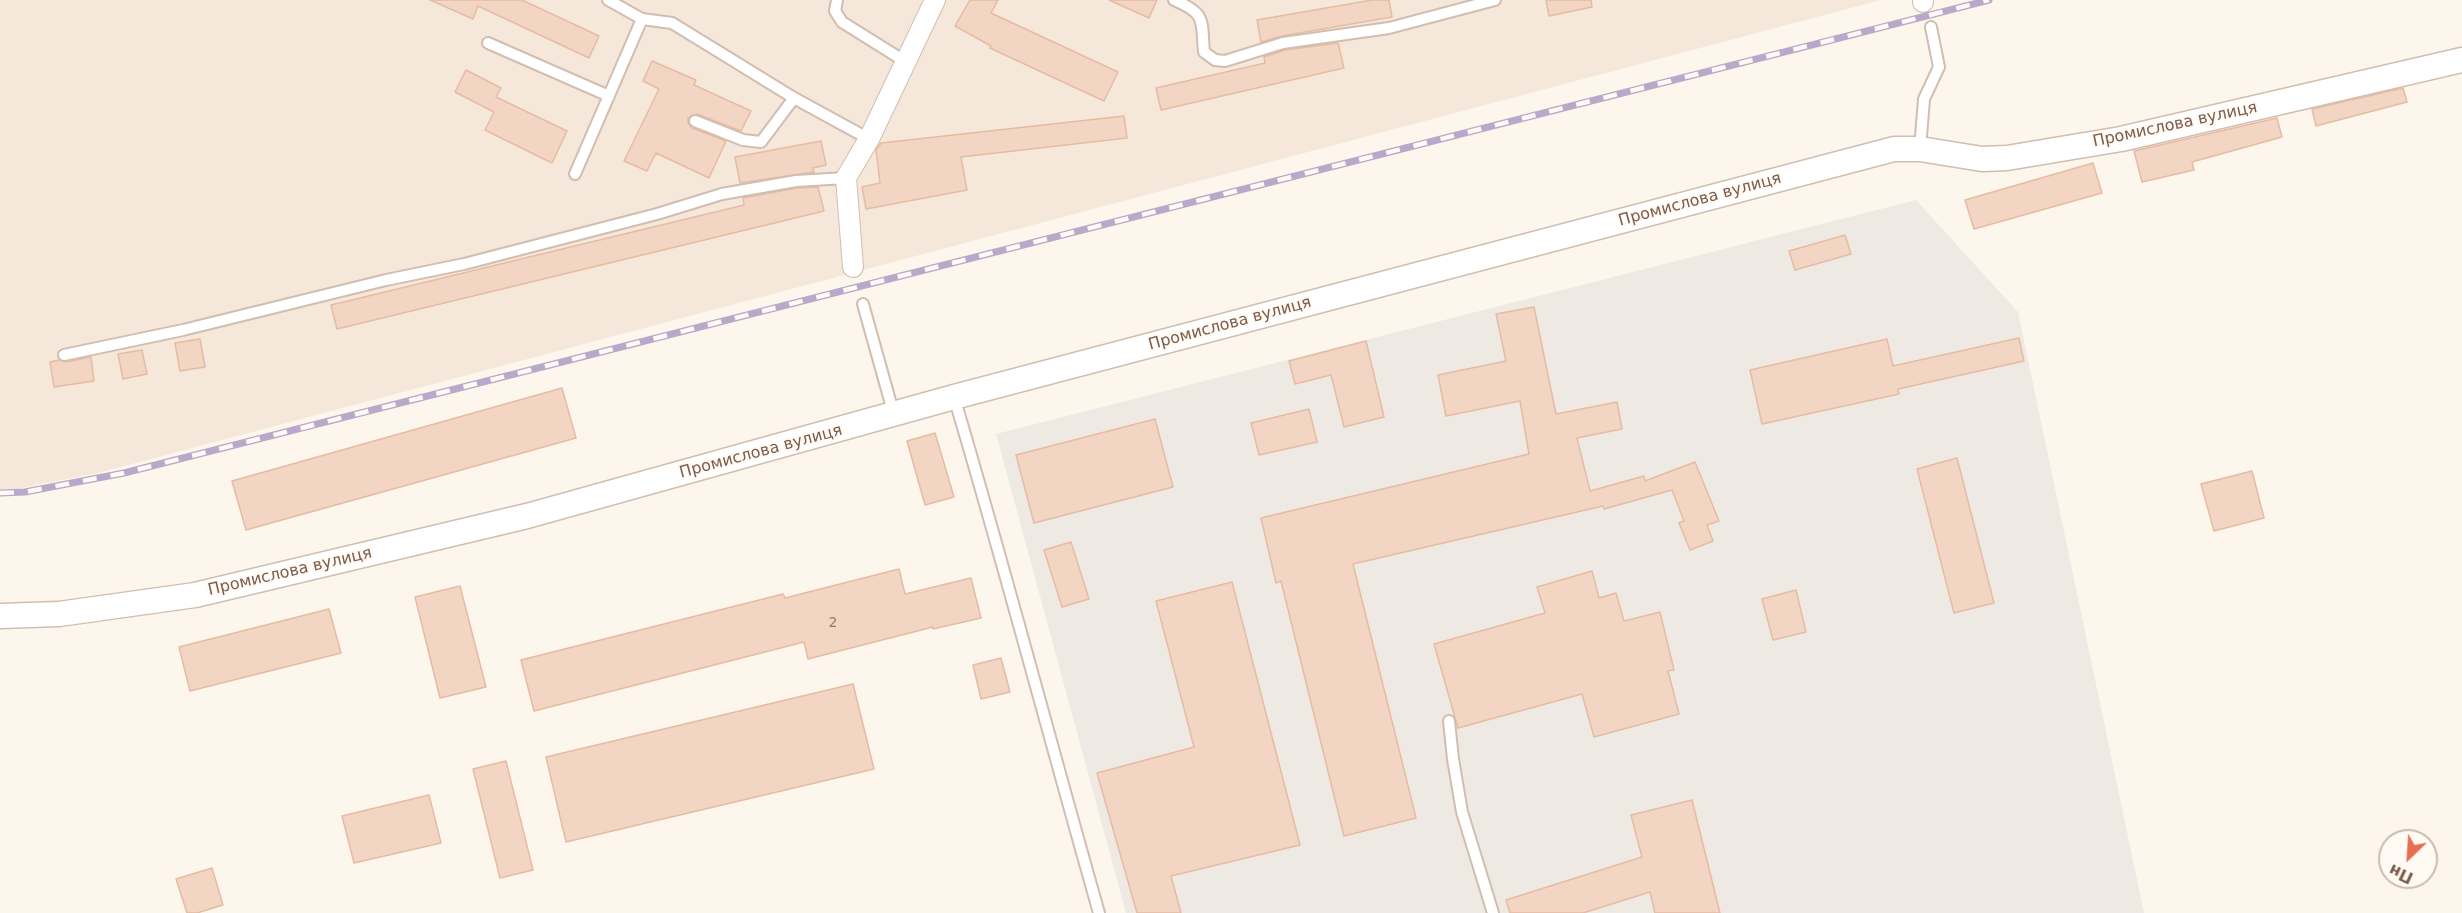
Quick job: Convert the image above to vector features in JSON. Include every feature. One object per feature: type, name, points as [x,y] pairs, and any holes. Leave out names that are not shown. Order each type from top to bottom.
[{"type":"street","points":[[853,267],[846,178],[869,139],[935,0]]},
{"type":"street","name":"Промислова вулиця","points":[[0,616],[59,614],[195,595],[527,516],[954,397],[1894,149],[1920,149],[1982,159],[2007,158],[2121,139],[2462,60]]},
{"type":"lane","points":[[608,0],[642,19],[672,22],[794,98],[869,139]]},
{"type":"lane","points":[[837,0],[835,11],[842,22],[906,62]]},
{"type":"lane","points":[[1174,0],[1191,6],[1197,13],[1202,22],[1204,52],[1215,60],[1225,60],[1283,43],[1389,28],[1496,0]]},
{"type":"lane","points":[[575,174],[642,19]]},
{"type":"lane","points":[[1920,149],[1924,99],[1939,67],[1931,27]]},
{"type":"lane","points":[[488,43],[609,96]]},
{"type":"lane","points":[[695,121],[743,140],[761,142],[794,98]]},
{"type":"lane","points":[[64,355],[183,330],[386,280],[464,264],[657,214],[722,194],[796,181],[846,178]]},
{"type":"lane","points":[[863,304],[894,415]]},
{"type":"lane","points":[[954,397],[993,527],[1036,692],[1099,913]]},
{"type":"lane","points":[[1449,721],[1462,812],[1493,913]]},
{"type":"shaded area","points":[[0,0],[1881,0],[98,473],[0,492]]},
{"type":"shaded area","points":[[1916,200],[2018,312],[2144,913],[1126,913],[996,434]]},
{"type":"building","points":[[430,0],[522,0],[599,36],[589,58],[478,6],[473,19]]},
{"type":"building","points":[[970,0],[998,0],[991,13],[1118,72],[1104,101],[990,48],[991,46],[955,26]]},
{"type":"building","points":[[1109,0],[1157,0],[1149,18]]},
{"type":"building","points":[[1372,0],[1389,0],[1392,17],[1282,36],[1261,42],[1257,20]]},
{"type":"building","points":[[1546,0],[1591,0],[1592,7],[1549,16]]},
{"type":"building","points":[[1338,43],[1344,68],[1161,110],[1156,88],[1265,63],[1264,57],[1285,50]]},
{"type":"building","points":[[652,61],[696,80],[694,85],[751,111],[741,131],[697,114],[688,118],[688,123],[692,128],[726,141],[709,178],[656,153],[647,171],[624,161],[659,89],[643,81]]},
{"type":"building","points":[[466,70],[501,88],[496,97],[567,131],[552,163],[485,130],[494,112],[455,92]]},
{"type":"building","points":[[2403,88],[2407,102],[2316,126],[2312,109]]},
{"type":"building","points":[[1124,116],[1127,138],[961,157],[967,190],[866,209],[862,187],[880,183],[876,150],[881,143]]},
{"type":"building","points":[[2277,118],[2282,137],[2192,162],[2194,170],[2142,182],[2134,151]]},
{"type":"building","points":[[821,141],[826,165],[813,168],[814,172],[740,183],[735,157]]},
{"type":"building","points":[[2093,163],[2102,193],[1974,229],[1965,200]]},
{"type":"building","points":[[818,187],[824,211],[337,329],[331,305],[744,205],[743,198],[797,188]]},
{"type":"building","points":[[1845,235],[1851,254],[1795,270],[1789,251]]},
{"type":"building","points":[[1534,307],[1556,414],[1617,402],[1622,429],[1577,438],[1590,491],[1644,476],[1645,481],[1695,462],[1719,521],[1707,525],[1713,541],[1690,550],[1679,523],[1684,521],[1672,490],[1604,509],[1603,506],[1353,564],[1416,818],[1344,836],[1281,581],[1276,583],[1261,518],[1529,454],[1520,401],[1446,416],[1438,375],[1506,361],[1496,314]]},
{"type":"building","points":[[2019,338],[2024,361],[1898,389],[1899,394],[1762,424],[1750,370],[1887,339],[1893,366]]},
{"type":"building","points":[[200,339],[205,367],[180,371],[175,343]]},
{"type":"building","points":[[1366,341],[1384,417],[1344,427],[1331,375],[1295,384],[1289,361]]},
{"type":"building","points":[[142,350],[147,374],[123,379],[118,354]]},
{"type":"building","points":[[91,357],[94,381],[54,387],[50,362],[59,360],[66,362]]},
{"type":"building","points":[[562,388],[576,438],[246,530],[232,481]]},
{"type":"building","points":[[1309,409],[1317,442],[1259,455],[1251,423]]},
{"type":"building","points":[[1155,419],[1173,487],[1034,523],[1016,455]]},
{"type":"building","points":[[935,433],[954,497],[925,505],[907,441]]},
{"type":"building","points":[[1957,458],[1994,603],[1954,613],[1917,469]]},
{"type":"building","points":[[2252,471],[2264,518],[2214,531],[2201,484]]},
{"type":"building","points":[[1071,542],[1089,599],[1062,607],[1044,550]]},
{"type":"building","points":[[899,569],[905,594],[971,578],[981,618],[933,629],[933,627],[808,659],[804,642],[534,711],[521,660],[783,594],[785,598]]},
{"type":"building","points":[[1592,571],[1599,598],[1616,593],[1624,621],[1660,612],[1674,670],[1668,671],[1679,714],[1594,737],[1582,694],[1458,728],[1434,644],[1545,613],[1537,587]]},
{"type":"building","points":[[1232,582],[1300,845],[1171,876],[1181,913],[1137,913],[1097,773],[1194,747],[1156,601]]},
{"type":"building","points":[[460,586],[486,687],[440,698],[415,597]]},
{"type":"building","points":[[1796,590],[1806,632],[1773,640],[1762,599]]},
{"type":"building","points":[[329,609],[341,653],[190,691],[179,647]]},
{"type":"building","points":[[1001,658],[1010,692],[981,699],[973,665]]},
{"type":"building","points":[[853,684],[874,769],[566,842],[546,757]]},
{"type":"building","points":[[506,761],[533,870],[500,878],[473,769]]},
{"type":"building","points":[[429,795],[441,843],[354,863],[342,816]]},
{"type":"building","points":[[1692,800],[1720,913],[1655,913],[1650,892],[1583,913],[1510,913],[1506,900],[1642,857],[1631,815]]},
{"type":"building","points":[[212,868],[223,905],[197,913],[187,913],[176,879]]},
{"type":"railway","points":[[0,493],[25,492],[124,473],[1989,0]]}]
